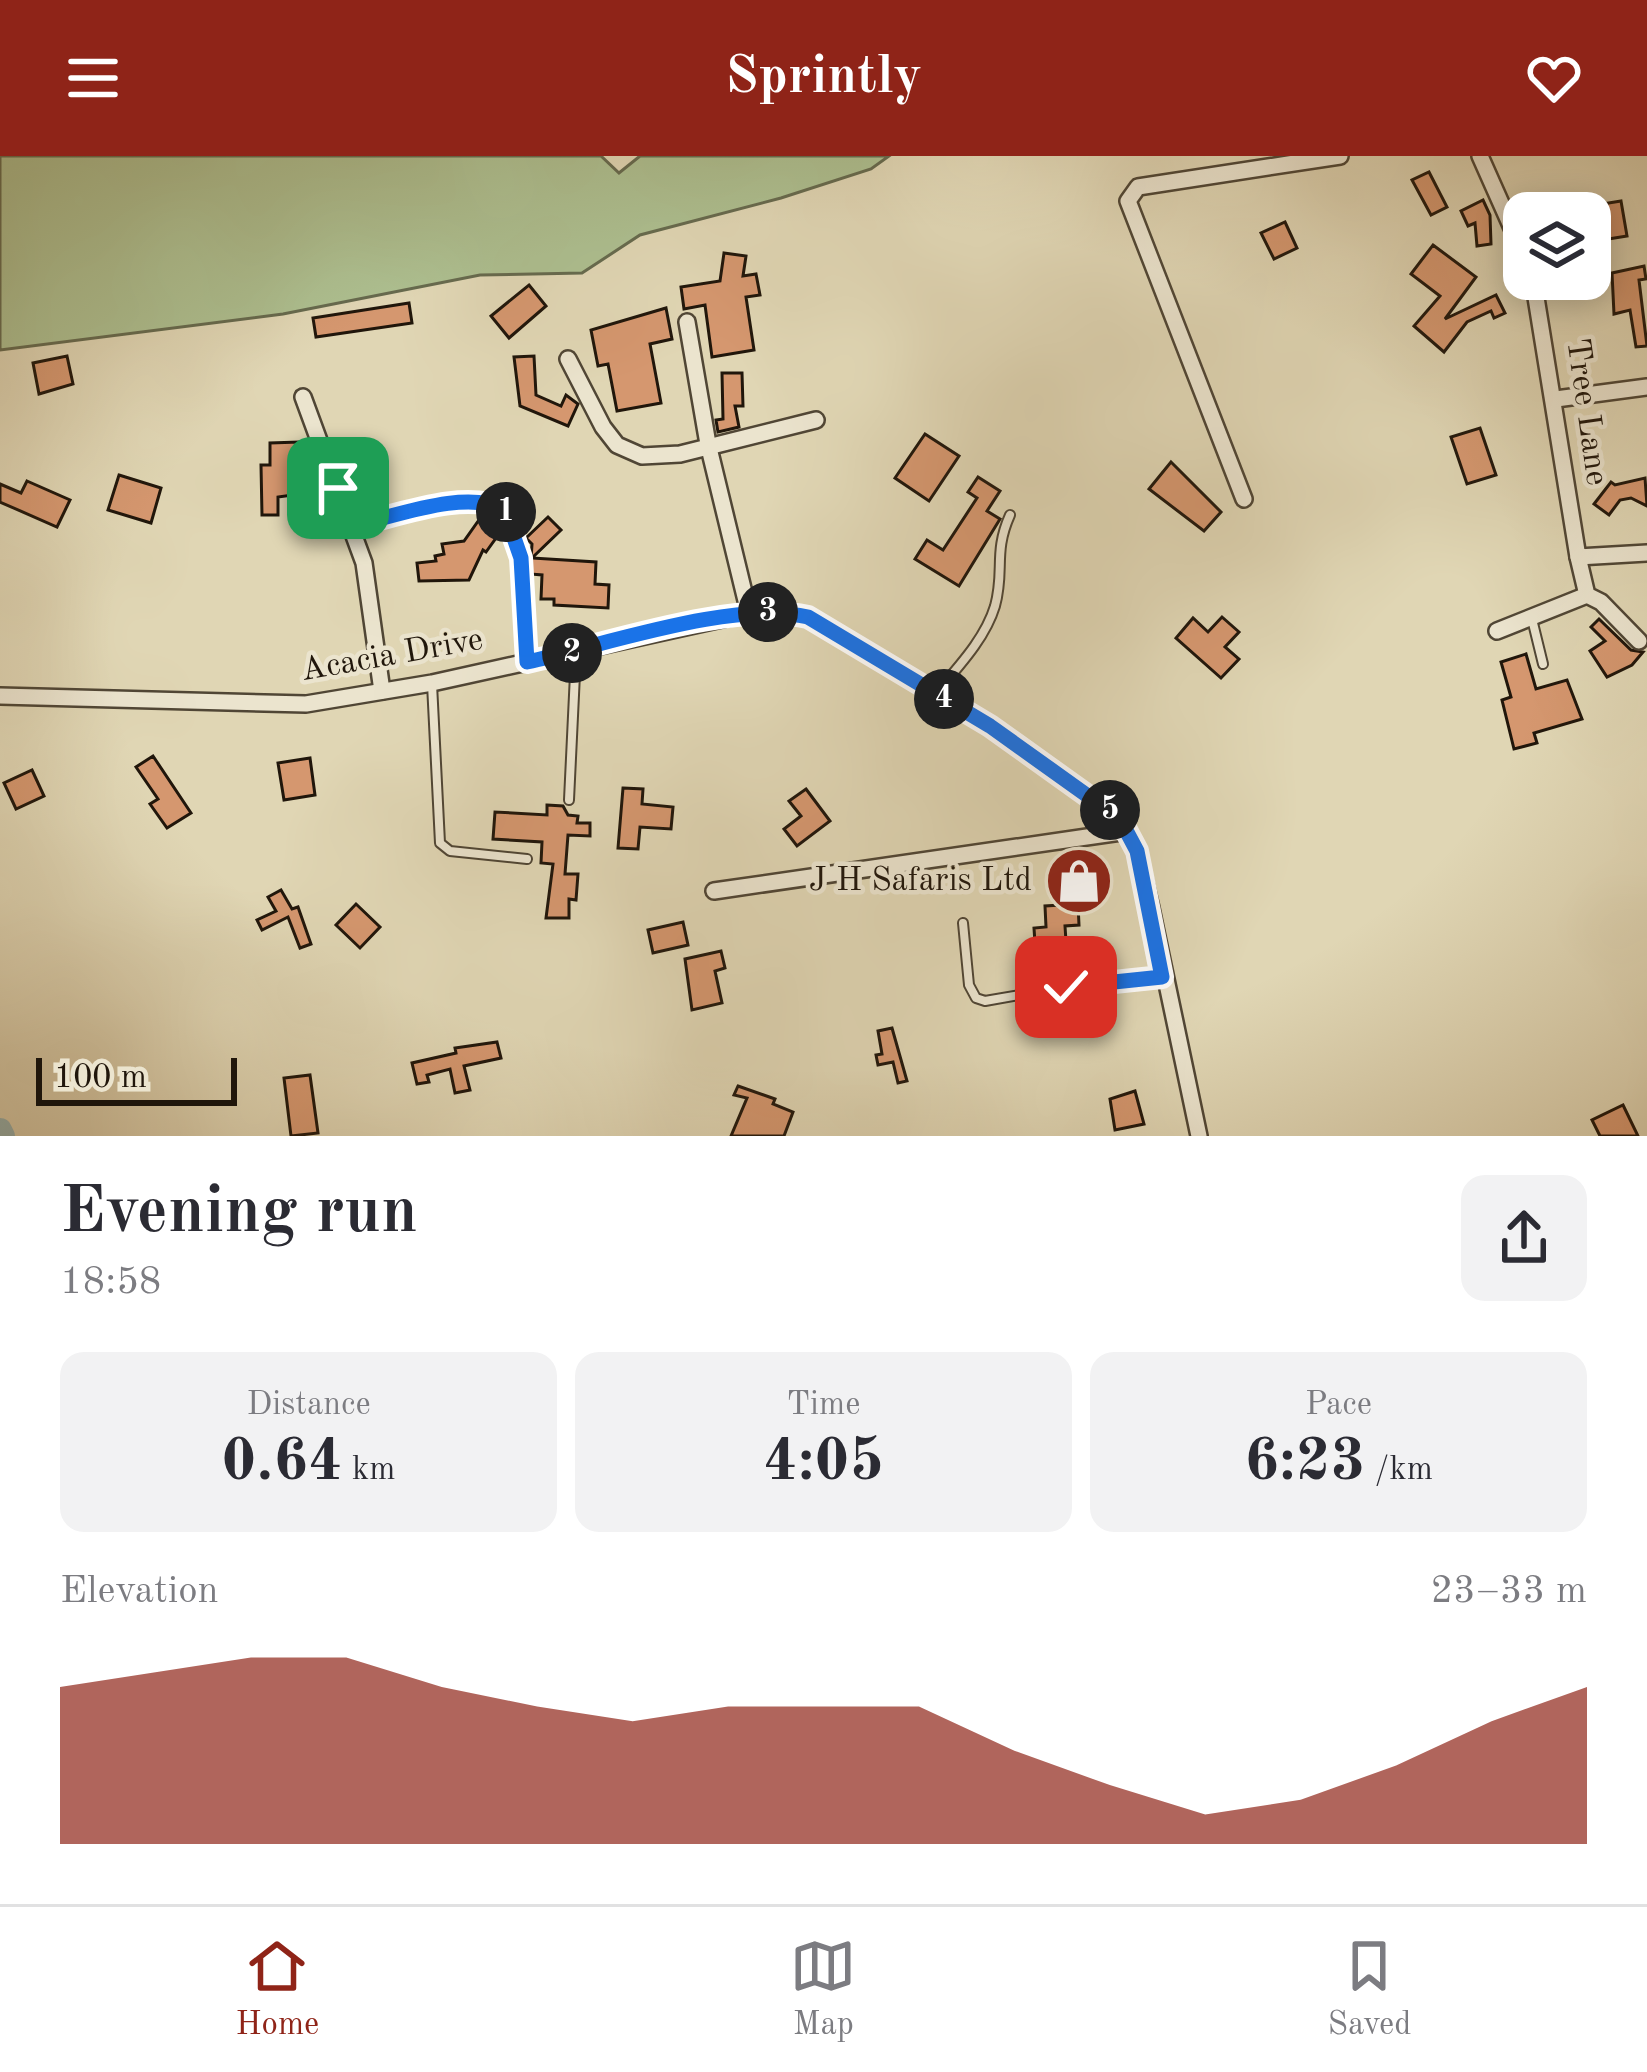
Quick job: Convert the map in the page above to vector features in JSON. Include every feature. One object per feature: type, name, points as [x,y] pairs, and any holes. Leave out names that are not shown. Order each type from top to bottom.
[{"type":"street","points":[[1244,499],[1127,201],[1138,187],[1340,156]]},
{"type":"street","points":[[1480,156],[1503,208]]},
{"type":"street","name":"Tree Lane","points":[[1538,300],[1587,595]]},
{"type":"street","points":[[687,322],[708,444],[749,613]]},
{"type":"street","points":[[568,359],[617,445],[656,458],[816,420]]},
{"type":"street","points":[[1556,399],[1647,387]]},
{"type":"street","points":[[303,397],[364,563],[382,691]]},
{"type":"street","points":[[1578,557],[1647,554]]},
{"type":"street","points":[[1497,631],[1587,595],[1601,602],[1639,641]]},
{"type":"street","name":"Acacia Drive","points":[[0,696],[306,704],[432,682],[749,613],[782,611],[808,617],[936,694],[1108,808],[1127,831]]},
{"type":"street","points":[[714,891],[1127,831],[1151,908],[1199,1136]]},
{"type":"lane","points":[[351,526],[463,503],[488,501],[504,509],[521,558],[527,662]]},
{"type":"lane","points":[[936,694],[983,633],[994,607],[1000,572],[997,544],[1010,515]]},
{"type":"lane","points":[[1532,619],[1543,664]]},
{"type":"lane","points":[[569,800],[576,652]]},
{"type":"lane","points":[[432,682],[440,843],[450,851],[527,859]]},
{"type":"lane","points":[[963,923],[969,985],[976,998],[1000,1002],[1088,982],[1162,977]]},
{"type":"green space","points":[[0,156],[601,156],[619,173],[640,156],[889,156],[871,169],[781,198],[640,235],[582,273],[480,275],[283,314],[0,350]]},
{"type":"building","points":[[1429,172],[1447,207],[1431,215],[1412,180]]},
{"type":"building","points":[[1483,200],[1490,215],[1491,244],[1477,246],[1475,223],[1468,226],[1461,211]]},
{"type":"building","points":[[1621,201],[1627,236],[1611,239],[1611,203]]},
{"type":"building","points":[[1285,222],[1297,248],[1274,259],[1261,233]]},
{"type":"building","points":[[1433,245],[1476,277],[1445,319],[1496,295],[1505,313],[1494,318],[1491,311],[1467,322],[1444,352],[1414,326],[1440,296],[1411,274]]},
{"type":"building","points":[[724,253],[746,256],[743,276],[756,274],[760,295],[746,297],[754,350],[712,357],[705,305],[684,309],[681,287],[720,281]]},
{"type":"building","points":[[1644,266],[1646,279],[1639,280],[1647,346],[1636,347],[1630,310],[1614,314],[1612,273]]},
{"type":"building","points":[[529,285],[546,306],[509,338],[491,316]]},
{"type":"building","points":[[409,303],[412,323],[316,337],[313,318]]},
{"type":"building","points":[[666,308],[672,339],[650,344],[661,403],[617,411],[608,364],[598,366],[591,330]]},
{"type":"building","points":[[67,356],[73,384],[39,394],[33,363]]},
{"type":"building","points":[[534,356],[536,395],[561,406],[566,395],[578,404],[568,426],[520,406],[514,357]]},
{"type":"building","points":[[722,373],[742,373],[743,406],[735,406],[739,427],[718,432],[716,420],[723,419]]},
{"type":"building","points":[[1480,428],[1496,475],[1467,484],[1451,437]]},
{"type":"building","points":[[925,434],[959,456],[929,501],[895,478]]},
{"type":"building","points":[[299,442],[300,481],[313,480],[314,492],[278,497],[278,515],[262,515],[261,465],[270,465],[270,443]]},
{"type":"building","points":[[1171,462],[1221,512],[1204,531],[1149,489]]},
{"type":"building","points":[[119,475],[161,488],[151,523],[108,510]]},
{"type":"building","points":[[978,477],[1000,491],[987,511],[1000,519],[959,586],[915,559],[927,540],[943,550],[977,498],[968,492]]},
{"type":"building","points":[[1645,478],[1647,506],[1631,498],[1620,500],[1609,515],[1594,504],[1611,482]]},
{"type":"building","points":[[27,481],[70,500],[57,527],[0,502],[0,484],[21,493]]},
{"type":"building","points":[[481,517],[501,531],[483,550],[469,580],[419,581],[417,563],[436,561],[435,556],[444,554],[442,544],[464,541]]},
{"type":"building","points":[[548,517],[561,530],[532,558],[596,562],[595,584],[609,585],[608,608],[554,605],[554,599],[541,599],[542,575],[530,574],[532,544],[526,538]]},
{"type":"building","points":[[1222,617],[1239,632],[1225,647],[1239,659],[1221,678],[1176,638],[1193,618],[1208,632]]},
{"type":"building","points":[[1599,619],[1631,650],[1643,652],[1632,665],[1607,677],[1590,651],[1605,641],[1591,627]]},
{"type":"building","points":[[1526,654],[1536,689],[1567,680],[1582,719],[1534,733],[1537,743],[1514,749],[1502,700],[1511,697],[1501,662]]},
{"type":"building","points":[[153,756],[191,813],[167,828],[150,804],[158,799],[136,767]]},
{"type":"building","points":[[310,758],[315,795],[284,800],[278,763]]},
{"type":"building","points":[[32,770],[44,796],[16,809],[4,783]]},
{"type":"building","points":[[623,788],[643,789],[642,804],[673,807],[671,829],[640,827],[638,849],[618,848]]},
{"type":"building","points":[[806,789],[830,821],[797,846],[784,829],[801,816],[789,801]]},
{"type":"building","points":[[547,805],[563,806],[568,815],[578,816],[577,823],[590,823],[590,836],[568,835],[565,874],[578,874],[576,900],[569,899],[569,918],[546,918],[553,864],[541,863],[542,842],[493,839],[495,812],[547,815]]},
{"type":"building","points":[[281,890],[292,909],[298,907],[311,944],[300,948],[288,917],[262,930],[257,920],[276,911],[268,897]]},
{"type":"building","points":[[356,904],[380,927],[360,948],[336,925]]},
{"type":"building","points":[[1078,904],[1079,925],[1065,926],[1067,957],[1036,958],[1034,928],[1046,927],[1045,906]]},
{"type":"building","points":[[683,922],[688,945],[653,953],[648,930]]},
{"type":"building","points":[[721,951],[725,968],[715,971],[722,1003],[692,1010],[685,959]]},
{"type":"building","points":[[892,1028],[907,1081],[898,1083],[893,1062],[878,1065],[876,1055],[882,1054],[878,1031]]},
{"type":"building","points":[[497,1042],[501,1058],[464,1066],[470,1090],[455,1093],[450,1069],[427,1075],[429,1082],[417,1084],[412,1063],[456,1053],[455,1048]]},
{"type":"building","points":[[310,1075],[318,1133],[291,1136],[284,1078]]},
{"type":"building","points":[[738,1086],[775,1099],[773,1104],[793,1112],[784,1136],[731,1136],[747,1098],[734,1095]]},
{"type":"building","points":[[1135,1091],[1144,1124],[1115,1130],[1110,1099]]},
{"type":"building","points":[[1623,1105],[1638,1136],[1600,1136],[1592,1120]]},
{"type":"waterway","points":[[0,1130],[3,1136]]},
{"type":"place","name":"J H Safaris Ltd","points":[[1079,881]]},
{"type":"route","points":[[338,488],[351,526],[463,503],[488,501],[504,509],[521,558],[527,662],[733,616],[782,611],[808,617],[990,726],[1108,808],[1120,819],[1137,851],[1162,977],[1066,987]]}]
